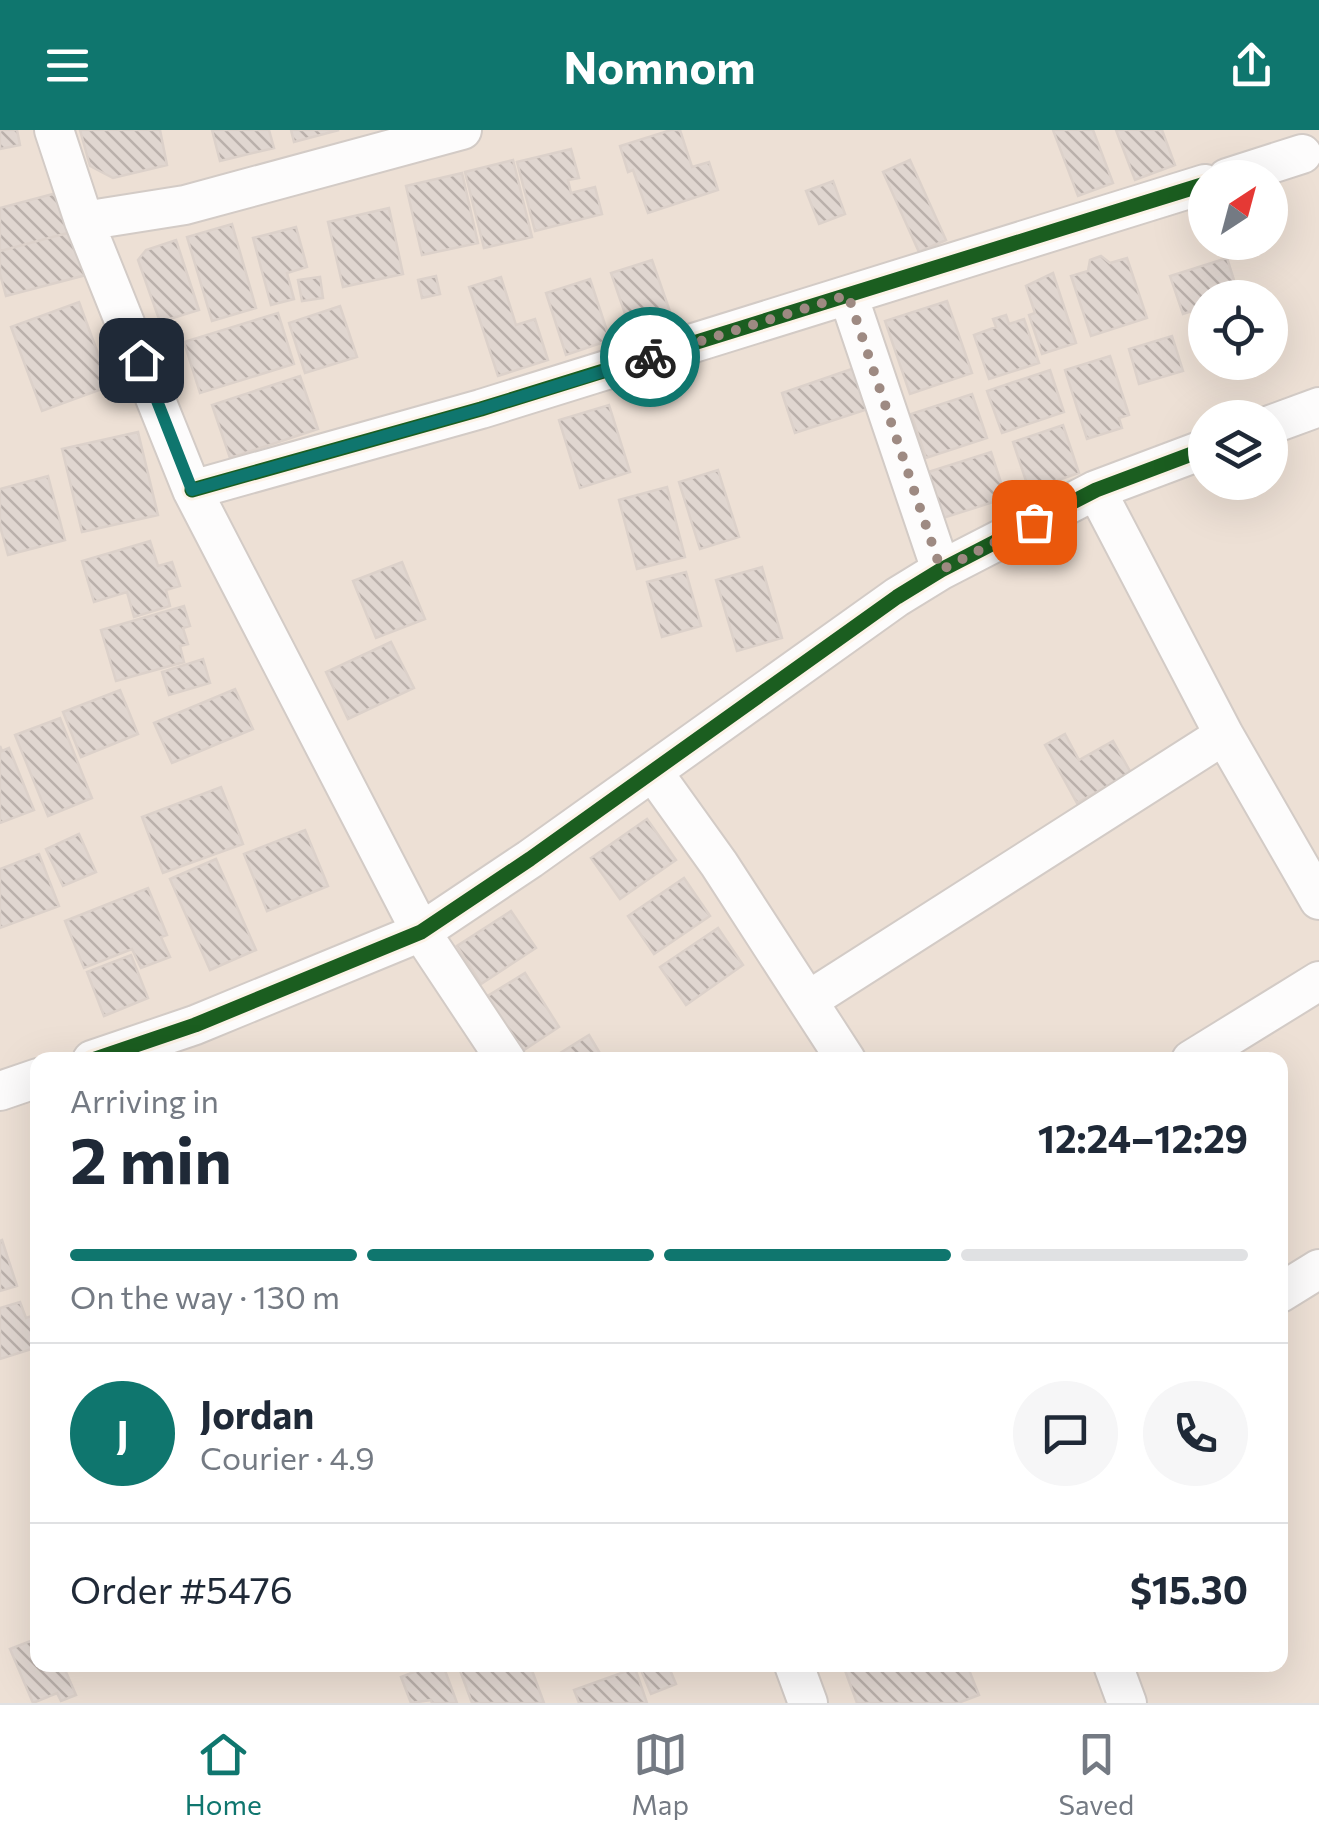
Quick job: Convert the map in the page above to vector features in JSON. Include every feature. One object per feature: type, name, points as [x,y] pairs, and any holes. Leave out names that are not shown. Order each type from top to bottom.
[{"type":"street","points":[[54,130],[84,222],[192,490],[421,932],[501,1052]]},
{"type":"street","points":[[84,222],[185,205],[462,130]]},
{"type":"street","points":[[1283,160],[1302,154]]},
{"type":"street","points":[[192,490],[481,409],[1188,189]]},
{"type":"street","points":[[848,295],[941,570]]},
{"type":"street","points":[[1288,418],[1319,407]]},
{"type":"street","points":[[116,1052],[195,1025],[421,932],[897,597],[1096,490],[1188,455]]},
{"type":"street","points":[[1096,490],[1224,735],[1319,900]]},
{"type":"street","points":[[808,1000],[1224,735]]},
{"type":"street","points":[[653,772],[719,864],[841,1052]]},
{"type":"street","points":[[1205,1052],[1319,982]]},
{"type":"street","points":[[0,1091],[30,1081]]},
{"type":"street","points":[[1288,1288],[1319,1269]]},
{"type":"street","points":[[797,1672],[808,1703]]},
{"type":"street","points":[[1116,1672],[1127,1703]]},
{"type":"shaded area","points":[[0,130],[1319,130],[1319,1703],[0,1703]]},
{"type":"building","points":[[0,130],[17,130],[20,145],[0,149]]},
{"type":"building","points":[[80,130],[160,130],[167,165],[113,178],[90,166]]},
{"type":"building","points":[[212,130],[269,130],[274,148],[220,161]]},
{"type":"building","points":[[291,130],[339,130],[294,142]]},
{"type":"building","points":[[680,130],[692,167],[709,162],[718,190],[648,213],[620,146]]},
{"type":"building","points":[[1053,130],[1093,130],[1113,183],[1078,196]]},
{"type":"building","points":[[1116,130],[1162,130],[1175,165],[1135,180]]},
{"type":"building","points":[[571,149],[579,178],[568,180],[571,193],[595,187],[602,214],[535,231],[517,162]]},
{"type":"building","points":[[513,160],[532,237],[484,248],[465,172]]},
{"type":"building","points":[[910,160],[946,240],[919,252],[883,172]]},
{"type":"building","points":[[462,173],[478,243],[422,255],[406,186]]},
{"type":"building","points":[[833,181],[845,214],[819,224],[806,191]]},
{"type":"building","points":[[64,191],[75,231],[0,251],[0,208]]},
{"type":"building","points":[[389,208],[403,274],[343,287],[328,222]]},
{"type":"building","points":[[232,224],[256,308],[212,321],[187,237]]},
{"type":"building","points":[[296,227],[307,267],[287,273],[294,299],[271,305],[253,238]]},
{"type":"building","points":[[75,231],[86,275],[6,296],[0,274],[0,251]]},
{"type":"building","points":[[176,240],[199,310],[160,322],[138,260],[146,250]]},
{"type":"building","points":[[1101,256],[1110,263],[1127,258],[1147,318],[1091,336],[1071,276],[1088,271],[1090,260]]},
{"type":"building","points":[[652,260],[674,323],[633,337],[611,273]]},
{"type":"building","points":[[1228,260],[1234,280],[1188,280],[1188,312],[1183,314],[1170,276]]},
{"type":"building","points":[[1053,273],[1076,343],[1042,354],[1029,315],[1035,313],[1026,286]]},
{"type":"building","points":[[436,276],[440,294],[422,298],[418,280]]},
{"type":"building","points":[[320,277],[323,298],[302,301],[298,280]]},
{"type":"building","points":[[501,277],[516,325],[535,319],[548,360],[498,376],[469,287]]},
{"type":"building","points":[[590,279],[610,340],[566,355],[546,293]]},
{"type":"building","points":[[947,301],[972,373],[910,394],[885,321]]},
{"type":"building","points":[[79,302],[110,386],[42,411],[11,327]]},
{"type":"building","points":[[340,306],[357,357],[305,373],[289,323]]},
{"type":"building","points":[[278,313],[294,364],[200,393],[184,342]]},
{"type":"building","points":[[1006,315],[1009,324],[1024,319],[1039,363],[989,379],[974,335],[996,327],[993,319]]},
{"type":"building","points":[[1172,336],[1183,371],[1139,384],[1129,349]]},
{"type":"building","points":[[1110,356],[1129,415],[1119,418],[1122,428],[1087,439],[1065,370]]},
{"type":"building","points":[[860,366],[874,407],[795,433],[782,393]]},
{"type":"building","points":[[1050,370],[1064,412],[1002,433],[987,391]]},
{"type":"building","points":[[300,376],[318,429],[230,458],[212,405]]},
{"type":"building","points":[[972,394],[987,438],[926,458],[911,414]]},
{"type":"building","points":[[609,405],[630,472],[580,488],[559,420]]},
{"type":"building","points":[[1063,425],[1079,473],[1029,490],[1013,442]]},
{"type":"building","points":[[138,432],[158,515],[82,532],[62,449]]},
{"type":"building","points":[[991,452],[1006,498],[943,518],[928,472]]},
{"type":"building","points":[[718,470],[739,537],[700,549],[679,482]]},
{"type":"building","points":[[48,476],[65,540],[8,555],[0,526],[0,489]]},
{"type":"building","points":[[667,487],[685,557],[637,569],[619,500]]},
{"type":"building","points":[[150,541],[158,566],[172,562],[180,586],[166,590],[170,606],[134,617],[127,592],[94,602],[82,561]]},
{"type":"building","points":[[402,562],[425,619],[376,638],[353,581]]},
{"type":"building","points":[[762,567],[782,638],[737,651],[716,580]]},
{"type":"building","points":[[686,572],[701,626],[662,637],[647,582]]},
{"type":"building","points":[[184,606],[190,626],[183,628],[188,644],[180,646],[184,662],[116,681],[101,630]]},
{"type":"building","points":[[391,642],[414,688],[348,719],[326,672]]},
{"type":"building","points":[[203,659],[210,683],[169,695],[162,672]]},
{"type":"building","points":[[235,689],[253,729],[172,763],[154,723]]},
{"type":"building","points":[[120,690],[138,734],[81,757],[63,712]]},
{"type":"building","points":[[60,718],[92,798],[48,816],[15,735]]},
{"type":"building","points":[[1065,734],[1079,760],[1113,741],[1131,773],[1077,803],[1045,745]]},
{"type":"building","points":[[0,746],[2,751],[9,748],[34,810],[0,823]]},
{"type":"building","points":[[221,787],[243,844],[163,873],[142,817]]},
{"type":"building","points":[[647,819],[676,860],[620,899],[591,858]]},
{"type":"building","points":[[305,830],[328,886],[267,911],[244,854]]},
{"type":"building","points":[[79,834],[96,872],[63,886],[46,849]]},
{"type":"building","points":[[39,854],[59,906],[0,928],[0,869]]},
{"type":"building","points":[[216,859],[256,950],[210,970],[170,879]]},
{"type":"building","points":[[684,878],[710,916],[654,954],[628,916]]},
{"type":"building","points":[[148,888],[167,935],[161,937],[170,957],[141,968],[132,949],[84,968],[65,921]]},
{"type":"building","points":[[511,911],[536,948],[481,984],[457,946]]},
{"type":"building","points":[[718,928],[743,965],[686,1005],[660,967]]},
{"type":"building","points":[[131,955],[148,998],[104,1016],[87,972]]},
{"type":"building","points":[[525,973],[559,1027],[521,1052],[486,997]]},
{"type":"building","points":[[589,1035],[599,1052],[562,1052]]},
{"type":"building","points":[[0,1241],[17,1286],[0,1291]]},
{"type":"building","points":[[20,1302],[26,1318],[30,1317],[30,1350],[0,1359],[0,1308]]},
{"type":"building","points":[[30,1641],[30,1672],[66,1672],[76,1695],[61,1701],[57,1693],[33,1703],[10,1649]]},
{"type":"building","points":[[414,1672],[446,1672],[457,1703],[411,1703],[401,1677]]},
{"type":"building","points":[[461,1672],[533,1672],[544,1703],[472,1703]]},
{"type":"building","points":[[624,1672],[636,1672],[647,1703],[579,1703],[574,1690]]},
{"type":"building","points":[[642,1672],[671,1672],[676,1684],[651,1694]]},
{"type":"building","points":[[846,1672],[970,1672],[979,1695],[958,1703],[857,1703]]},
{"type":"cycle path","points":[[192,490],[481,409],[1188,189]]},
{"type":"cycle path","points":[[116,1052],[195,1025],[421,932],[530,859],[897,597],[1096,490],[1188,455]]},
{"type":"way so far","points":[[650,357],[848,295],[941,570],[1034,522]]},
{"type":"route","points":[[141,360],[192,490],[650,357]]}]
